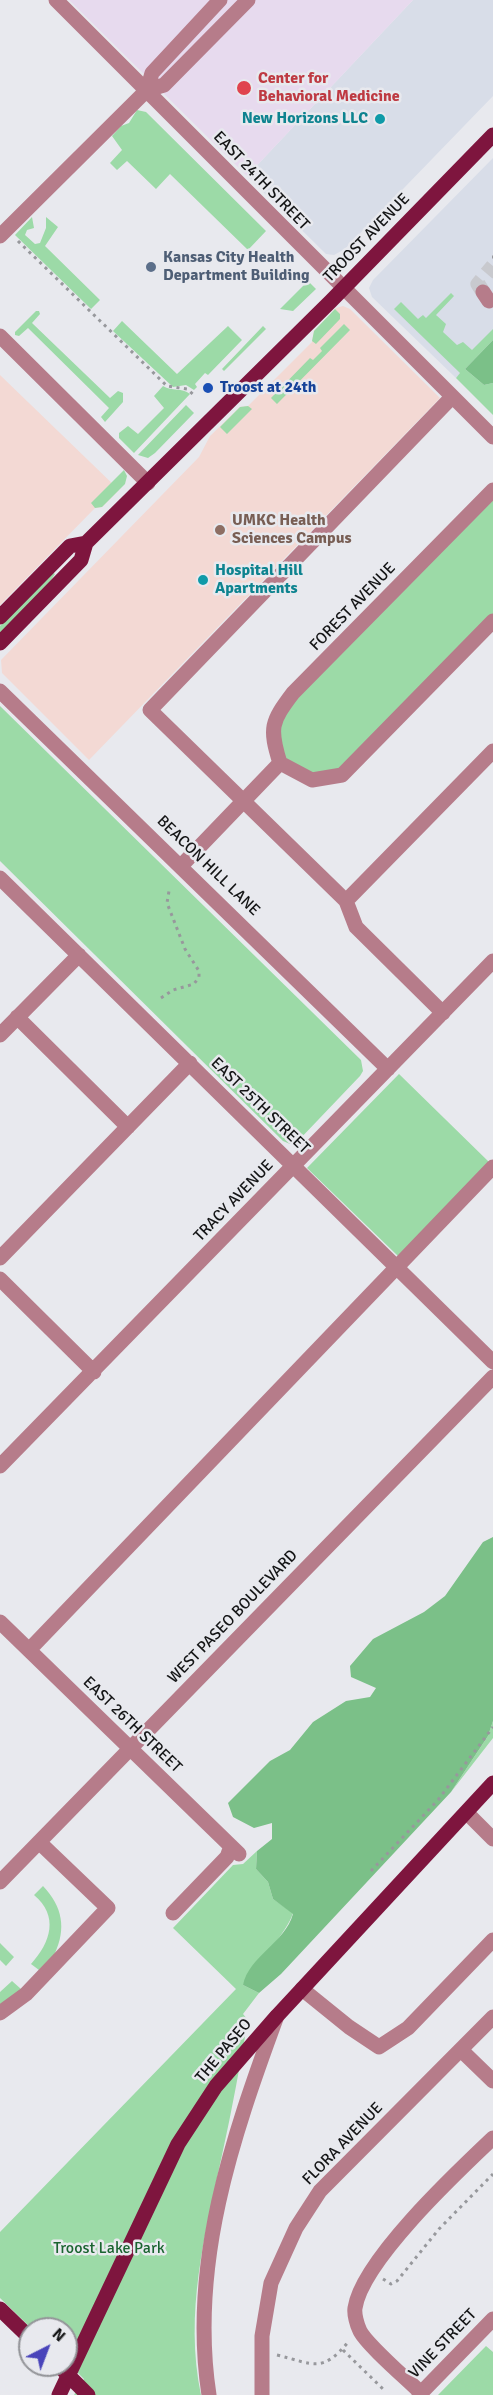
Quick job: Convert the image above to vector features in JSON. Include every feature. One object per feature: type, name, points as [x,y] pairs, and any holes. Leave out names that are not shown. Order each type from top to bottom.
[{"type":"main road","name":"TROOST AVENUE","points":[[0,643],[81,560],[86,543],[342,289],[493,135]]},
{"type":"main road","name":"TROOST AVENUE","points":[[0,617],[70,546],[86,543]]},
{"type":"main road","name":"THE PASEO","points":[[78,2359],[178,2144],[216,2086],[277,2016],[493,1783]]},
{"type":"main road","points":[[0,2309],[18,2326]]},
{"type":"main road","name":"THE PASEO","points":[[59,2395],[69,2377]]},
{"type":"main road","points":[[71,2377],[88,2395]]},
{"type":"street","name":"EAST 24TH STREET","points":[[56,0],[342,289],[493,437]]},
{"type":"street","points":[[147,90],[152,72],[220,0]]},
{"type":"street","points":[[0,236],[147,90],[164,85],[248,0]]},
{"type":"street","points":[[0,336],[148,483]]},
{"type":"street","points":[[443,1013],[356,927],[346,901],[150,710],[452,397]]},
{"type":"street","name":"FOREST AVENUE","points":[[280,763],[273,740],[275,716],[493,490]]},
{"type":"street","points":[[181,866],[280,763],[312,780],[342,775],[493,621]]},
{"type":"street","name":"BEACON HILL LANE","points":[[0,691],[388,1069]]},
{"type":"street","points":[[346,901],[493,751]]},
{"type":"street","name":"EAST 25TH STREET","points":[[0,879],[295,1165],[493,1362]]},
{"type":"street","points":[[0,1035],[79,955]]},
{"type":"street","name":"TRACY AVENUE","points":[[0,1466],[493,961]]},
{"type":"street","points":[[17,1017],[128,1127]]},
{"type":"street","points":[[0,1258],[190,1063]]},
{"type":"street","points":[[29,1650],[493,1167]]},
{"type":"street","points":[[0,1280],[94,1372]]},
{"type":"street","name":"WEST PASEO BOULEVARD","points":[[0,1882],[493,1377]]},
{"type":"street","name":"EAST 26TH STREET","points":[[0,1622],[235,1850],[173,1913]]},
{"type":"street","points":[[467,1813],[493,1839]]},
{"type":"street","points":[[0,2013],[26,1994],[108,1908],[39,1842]]},
{"type":"street","points":[[302,1989],[349,2027],[379,2047],[408,2028],[493,1940]]},
{"type":"street","points":[[209,2395],[204,2361],[202,2307],[210,2241],[238,2126],[277,2016]]},
{"type":"street","name":"FLORA AVENUE","points":[[261,2395],[262,2336],[271,2283],[296,2228],[320,2191],[493,2017]]},
{"type":"street","points":[[461,2050],[493,2081]]},
{"type":"street","points":[[420,2394],[361,2333],[354,2310],[362,2288],[382,2257],[441,2188],[493,2138]]},
{"type":"street","name":"VINE STREET","points":[[420,2394],[493,2319]]},
{"type":"path","points":[[21,244],[167,386],[187,389],[194,395]]},
{"type":"path","points":[[161,999],[173,990],[194,984],[199,977],[199,971],[184,949],[167,903],[169,891]]},
{"type":"path","points":[[371,1871],[438,1800],[493,1727]]},
{"type":"path","points":[[376,2288],[382,2279],[391,2284],[397,2281],[439,2229],[493,2174]]},
{"type":"path","points":[[278,2355],[324,2364],[334,2359],[354,2336]]},
{"type":"path","points":[[343,2349],[384,2390]]},
{"type":"shaded area","name":"Center for Behavioral Medicine","points":[[69,0],[413,0],[247,176]]},
{"type":"shaded area","points":[[413,0],[493,0],[493,96],[345,249],[334,255],[326,254],[247,176]]},
{"type":"shaded area","points":[[493,158],[493,340],[456,378],[372,297],[369,288],[373,280]]},
{"type":"shaded area","name":"UMKC Health Sciences Campus","points":[[343,306],[350,309],[440,398],[89,760],[2,673],[1,660],[199,457],[210,436],[240,407],[248,406],[312,342],[314,331],[336,308]]},
{"type":"shaded area","points":[[0,375],[119,490],[102,507],[95,508],[0,605]]},
{"type":"green space","points":[[137,110],[146,112],[266,231],[248,250],[170,174],[156,189],[127,161],[117,170],[110,163],[122,150],[112,136],[121,126],[129,123]]},
{"type":"green space","points":[[32,217],[34,228],[27,230],[25,235],[35,244],[40,243],[46,228],[46,217],[58,227],[45,246],[100,300],[91,309],[15,235]]},
{"type":"green space","points":[[308,281],[316,289],[293,311],[280,309]]},
{"type":"green space","points":[[451,293],[454,296],[436,315],[446,324],[443,332],[457,345],[463,342],[472,350],[493,329],[493,340],[465,369],[484,385],[493,383],[493,415],[456,378],[460,373],[394,309],[401,302],[418,319],[423,315],[426,318]]},
{"type":"green space","points":[[335,309],[340,314],[340,319],[316,344],[312,341],[314,331]]},
{"type":"green space","points":[[36,311],[40,314],[32,323],[110,398],[118,391],[123,393],[123,402],[105,422],[101,417],[109,408],[28,328],[19,336],[15,335],[15,332]]},
{"type":"green space","points":[[122,321],[177,374],[228,326],[242,340],[208,375],[205,373],[195,384],[197,387],[194,390],[186,385],[173,387],[113,331]]},
{"type":"green space","points":[[344,324],[350,330],[277,404],[271,398],[310,358],[313,360],[322,351],[320,348]]},
{"type":"green space","points":[[263,326],[266,329],[224,371],[222,369]]},
{"type":"green space","points":[[493,340],[493,383],[484,385],[465,369]]},
{"type":"green space","points":[[163,386],[190,394],[134,453],[119,438],[119,433],[128,426],[138,434],[164,408],[154,396]]},
{"type":"green space","points":[[186,405],[194,413],[155,453],[148,458],[138,455]]},
{"type":"green space","points":[[248,406],[252,409],[227,434],[220,427],[240,407]]},
{"type":"green space","points":[[124,470],[127,476],[125,484],[102,507],[95,508],[91,503]]},
{"type":"green space","points":[[493,498],[493,614],[335,772],[313,774],[285,759],[278,732],[287,707]]},
{"type":"green space","points":[[52,572],[55,574],[42,594],[0,637],[0,626]]},
{"type":"green space","points":[[0,706],[361,1060],[363,1071],[360,1076],[297,1142],[290,1144],[283,1141],[0,861]]},
{"type":"green space","points":[[399,1074],[489,1162],[398,1256],[307,1168]]},
{"type":"green space","points":[[493,1537],[493,1721],[488,1736],[451,1792],[281,1974],[259,1993],[243,1985],[252,1966],[283,1933],[293,1914],[273,1899],[268,1882],[256,1869],[257,1851],[272,1839],[272,1823],[254,1828],[233,1817],[228,1803],[270,1761],[290,1750],[313,1722],[346,1701],[370,1697],[376,1688],[351,1677],[350,1666],[373,1639],[424,1612],[445,1596],[483,1542]]},
{"type":"green space","points":[[493,1721],[493,1738],[451,1792],[488,1736]]},
{"type":"green space","name":"Troost Lake Park","points":[[257,1851],[256,1869],[268,1882],[273,1899],[293,1913],[278,1939],[243,1985],[259,1993],[243,2014],[248,2020],[203,2244],[195,2334],[196,2364],[201,2395],[74,2395],[84,2379],[78,2373],[78,2317],[20,2317],[0,2298],[0,2232],[236,1989],[173,1928],[233,1865],[243,1864]]},
{"type":"green space","points":[[43,1886],[55,1902],[61,1918],[61,1935],[55,1953],[39,1970],[31,1964],[47,1938],[49,1920],[42,1903],[34,1895]]},
{"type":"green space","points":[[0,1943],[14,1957],[6,1966],[0,1960]]},
{"type":"green space","points":[[12,1981],[21,1989],[0,2007],[0,1992]]},
{"type":"green space","points":[[486,2346],[493,2352],[493,2395],[438,2395]]},
{"type":"tunnel","points":[[483,292],[478,284],[493,266]]},
{"type":"place","name":"Center for Behavioral Medicine","points":[[244,88]]},
{"type":"place","name":"New Horizons LLC","points":[[380,119]]},
{"type":"place","name":"Kansas City Health Department Building","points":[[151,267]]},
{"type":"place","name":"Troost at 24th","points":[[208,388]]},
{"type":"place","name":"UMKC Health Sciences Campus","points":[[220,530]]},
{"type":"place","name":"Hospital Hill Apartments","points":[[203,580]]}]
